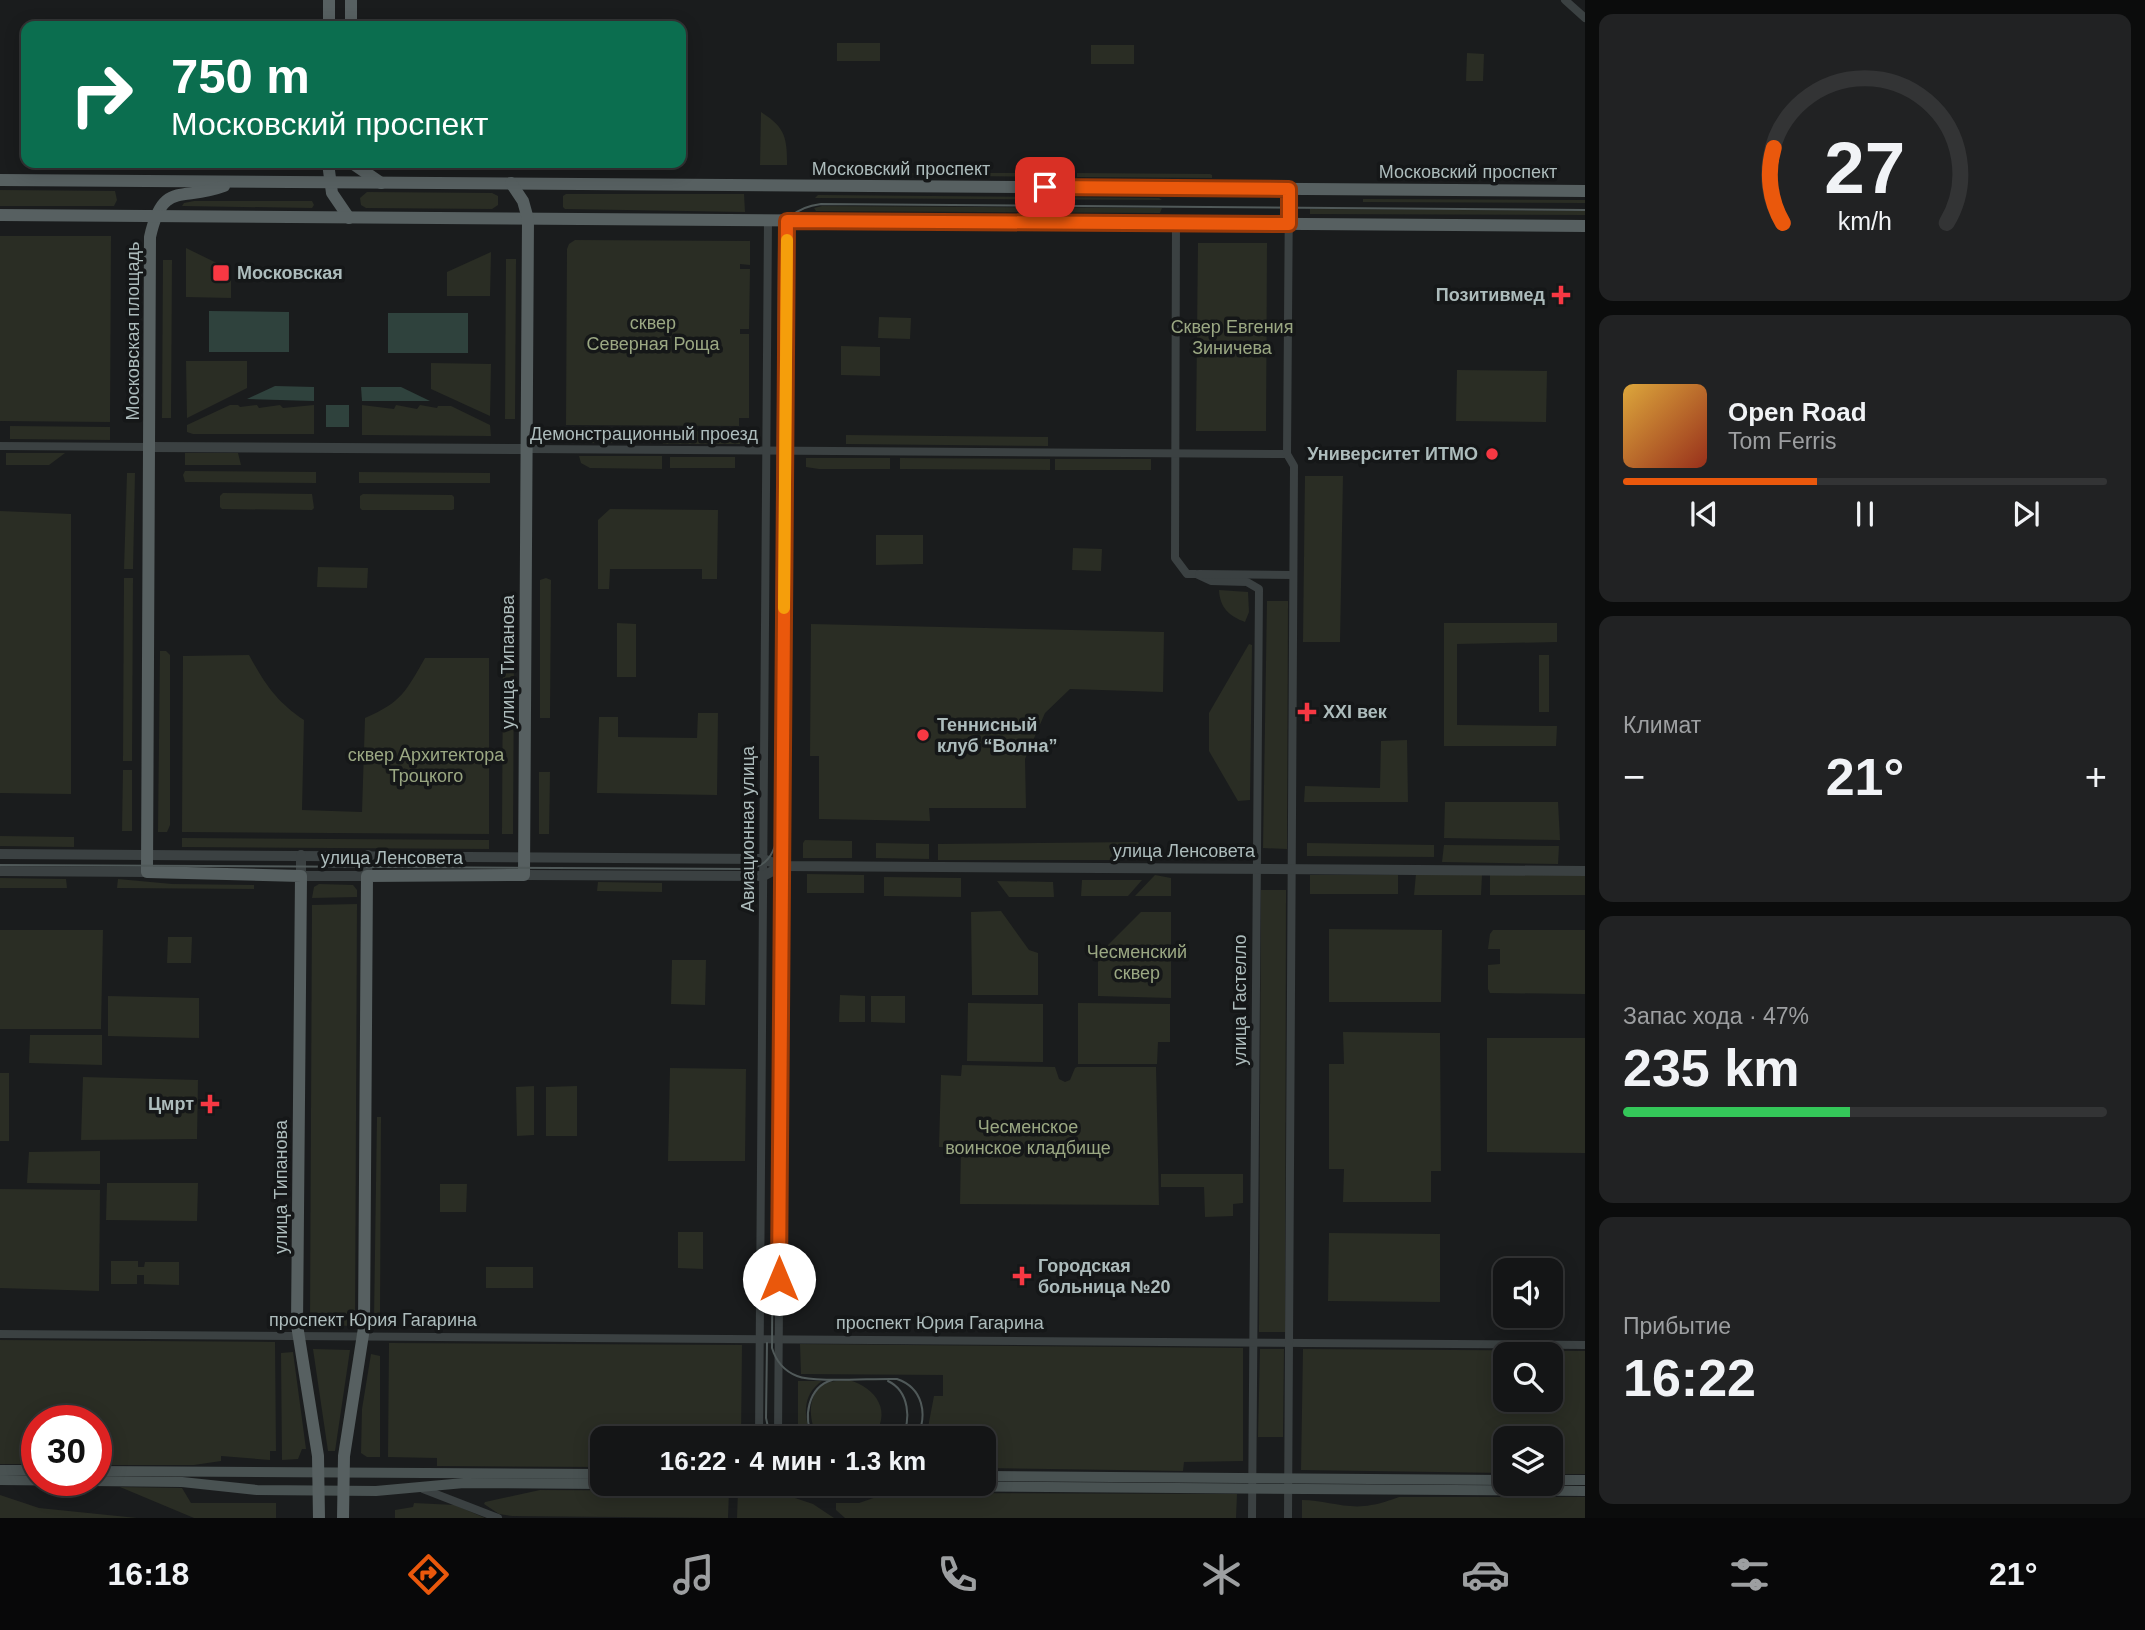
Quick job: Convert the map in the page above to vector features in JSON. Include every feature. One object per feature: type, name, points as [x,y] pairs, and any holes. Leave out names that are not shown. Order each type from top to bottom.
[{"type":"main road","points":[[329,0],[329,21]]},
{"type":"main road","points":[[351,0],[351,21]]},
{"type":"main road","points":[[328,168],[336,201],[349,218]]},
{"type":"main road","points":[[359,168],[381,183]]},
{"type":"main road","name":"Московский проспект","points":[[0,180],[1585,191]]},
{"type":"main road","name":"Московский проспект","points":[[155,217],[160,206],[176,195],[208,192],[231,183]]},
{"type":"main road","points":[[511,183],[523,201],[528,219],[527,449]]},
{"type":"main road","points":[[0,215],[1585,226]]},
{"type":"main road","name":"Московская площадь","points":[[150,447],[150,237],[155,217]]},
{"type":"main road","points":[[147,872],[150,447]]},
{"type":"main road","name":"улица Типанова","points":[[524,875],[527,449]]},
{"type":"main road","name":"улица Ленсовета","points":[[147,872],[301,876]]},
{"type":"main road","name":"улица Ленсовета","points":[[368,876],[524,875]]},
{"type":"main road","name":"улица Типанова","points":[[301,876],[297,1325],[319,1472],[319,1518]]},
{"type":"main road","points":[[343,1518],[344,1472],[362,1338],[368,876]]},
{"type":"main road","points":[[0,1470],[21,1470]]},
{"type":"main road","points":[[112,1471],[590,1474]]},
{"type":"main road","points":[[996,1476],[1253,1483]]},
{"type":"main road","points":[[0,1480],[182,1482],[225,1488],[320,1490],[420,1488],[464,1483],[590,1484]]},
{"type":"main road","points":[[996,1484],[1493,1480]]},
{"type":"main road","points":[[1563,1480],[1585,1480]]},
{"type":"main road","points":[[1289,1483],[1585,1490]]},
{"type":"street","points":[[1565,0],[1585,18]]},
{"type":"street","points":[[1288,1518],[1294,466],[1287,454],[1289,189]]},
{"type":"street","name":"Авиационная улица","points":[[759,1426],[768,220]]},
{"type":"street","name":"Авиационная улица","points":[[778,1426],[787,221]]},
{"type":"street","points":[[1176,223],[1175,558],[1187,574],[1293,575]]},
{"type":"street","name":"Демонстрационный проезд","points":[[0,446],[1287,454]]},
{"type":"street","name":"улица Гастелло","points":[[1196,574],[1211,581],[1247,582],[1259,589],[1253,1483]]},
{"type":"street","name":"улица Ленсовета","points":[[0,854],[763,859],[782,866],[1585,871]]},
{"type":"street","name":"улица Типанова","points":[[301,855],[301,876]]},
{"type":"street","points":[[368,855],[368,876]]},
{"type":"street","name":"улица Ленсовета","points":[[524,875],[763,876],[782,866]]},
{"type":"street","name":"улица Ленсовета","points":[[0,872],[147,872]]},
{"type":"street","name":"улица Ленсовета","points":[[301,876],[368,876]]},
{"type":"street","name":"проспект Юрия Гагарина","points":[[0,1334],[1585,1345]]},
{"type":"street","points":[[1252,1518],[1253,1483]]},
{"type":"street","points":[[420,1488],[498,1518]]},
{"type":"green space","points":[[837,43],[880,43],[880,61],[837,61]]},
{"type":"green space","points":[[1091,45],[1134,45],[1134,64],[1091,64]]},
{"type":"green space","points":[[1467,53],[1484,54],[1483,81],[1466,81]]},
{"type":"green space","points":[[761,112],[780,128],[783,134],[787,165],[760,165]]},
{"type":"green space","points":[[852,172],[1064,173],[1064,177],[852,175]]},
{"type":"green space","points":[[1077,173],[1210,174],[1212,178],[1077,177]]},
{"type":"green space","points":[[0,190],[115,191],[117,200],[114,206],[0,206]]},
{"type":"green space","points":[[367,192],[492,193],[498,196],[498,205],[492,209],[366,208],[361,205],[360,198]]},
{"type":"green space","points":[[744,194],[745,212],[565,209],[563,196]]},
{"type":"green space","points":[[818,195],[1159,198],[1162,200],[815,198]]},
{"type":"green space","points":[[1363,199],[1585,200],[1585,203],[1363,202]]},
{"type":"green space","points":[[194,201],[312,201],[314,205],[312,208],[182,206]]},
{"type":"green space","points":[[814,208],[1162,208],[1160,213],[816,211]]},
{"type":"green space","points":[[1310,209],[1585,211],[1585,215],[1310,214]]},
{"type":"green space","points":[[0,236],[111,236],[110,422],[0,421]]},
{"type":"green space","name":"сквер Северная Роща","points":[[575,240],[750,241],[750,265],[740,264],[740,269],[750,269],[749,329],[740,329],[740,334],[749,334],[749,418],[739,418],[739,426],[566,425],[567,249]]},
{"type":"green space","name":"Сквер Евгения Зиничева","points":[[1198,243],[1267,243],[1266,431],[1196,431]]},
{"type":"green space","points":[[186,248],[231,270],[231,298],[186,297]]},
{"type":"green space","points":[[491,252],[490,296],[447,296],[447,272]]},
{"type":"green space","points":[[506,259],[516,259],[515,419],[505,419]]},
{"type":"green space","points":[[163,260],[172,260],[171,418],[162,418]]},
{"type":"green space","points":[[879,317],[911,318],[910,339],[878,338]]},
{"type":"green space","points":[[841,346],[880,347],[880,376],[841,375]]},
{"type":"green space","points":[[186,361],[247,361],[247,388],[187,418]]},
{"type":"green space","points":[[431,363],[491,364],[490,416],[431,389]]},
{"type":"green space","points":[[1457,370],[1547,371],[1546,422],[1456,421]]},
{"type":"green space","points":[[230,405],[257,405],[259,408],[280,405],[283,408],[314,405],[314,434],[187,432],[187,425]]},
{"type":"green space","points":[[362,405],[394,409],[396,405],[417,409],[420,405],[437,408],[451,406],[490,425],[491,436],[362,435]]},
{"type":"green space","points":[[10,426],[110,427],[110,440],[10,439]]},
{"type":"green space","points":[[580,430],[650,431],[657,443],[580,443]]},
{"type":"green space","points":[[656,431],[740,431],[740,444],[663,444]]},
{"type":"green space","points":[[846,435],[1048,437],[1048,446],[846,444]]},
{"type":"green space","points":[[6,453],[65,453],[49,465],[6,465]]},
{"type":"green space","points":[[185,453],[238,453],[241,465],[185,465]]},
{"type":"green space","points":[[579,456],[662,456],[662,469],[590,468],[581,463]]},
{"type":"green space","points":[[670,457],[735,457],[735,468],[670,468]]},
{"type":"green space","points":[[806,458],[890,458],[890,469],[819,469],[806,467]]},
{"type":"green space","points":[[900,458],[1050,459],[1050,470],[900,469]]},
{"type":"green space","points":[[1055,459],[1151,459],[1151,470],[1055,470]]},
{"type":"green space","points":[[185,471],[316,472],[316,483],[185,482]]},
{"type":"green space","points":[[359,472],[490,473],[490,483],[359,483]]},
{"type":"green space","points":[[127,473],[135,473],[133,569],[124,569]]},
{"type":"green space","points":[[1305,476],[1343,476],[1340,642],[1303,642]]},
{"type":"green space","points":[[223,493],[312,494],[314,508],[222,509],[220,496]]},
{"type":"green space","points":[[452,495],[454,509],[362,510],[360,496]]},
{"type":"green space","points":[[610,509],[718,510],[717,579],[702,579],[702,569],[610,569],[609,589],[598,589],[598,520]]},
{"type":"green space","points":[[0,511],[71,514],[71,794],[0,793]]},
{"type":"green space","points":[[876,535],[923,535],[923,564],[876,565]]},
{"type":"green space","points":[[1073,548],[1102,549],[1101,571],[1072,570]]},
{"type":"green space","points":[[318,567],[368,568],[367,588],[317,587]]},
{"type":"green space","points":[[124,578],[133,578],[132,761],[123,761]]},
{"type":"green space","points":[[540,580],[551,580],[550,718],[540,718]]},
{"type":"green space","points":[[1219,590],[1248,592],[1249,612],[1245,622],[1226,610]]},
{"type":"green space","points":[[1267,601],[1288,601],[1287,849],[1263,848]]},
{"type":"green space","points":[[617,623],[636,624],[636,677],[617,677]]},
{"type":"green space","points":[[1444,623],[1557,623],[1557,642],[1457,644],[1457,725],[1557,726],[1556,746],[1444,746]]},
{"type":"green space","name":"Теннисный клуб “Волна”","points":[[811,624],[1164,632],[1163,692],[1070,689],[1045,713],[1025,759],[1026,808],[929,808],[930,821],[819,819],[819,756],[810,756]]},
{"type":"green space","points":[[1249,644],[1252,645],[1250,800],[1238,801],[1209,751],[1209,713]]},
{"type":"green space","points":[[160,651],[166,651],[170,655],[170,825],[167,832],[158,832]]},
{"type":"green space","name":"сквер Архитектора Троцкого","points":[[249,655],[272,691],[304,720],[302,810],[362,812],[365,718],[387,707],[402,694],[425,658],[489,658],[489,834],[182,832],[183,656]]},
{"type":"green space","points":[[505,655],[514,655],[513,834],[502,834]]},
{"type":"green space","points":[[1539,655],[1549,655],[1549,712],[1539,712]]},
{"type":"green space","points":[[698,713],[718,713],[717,795],[597,793],[599,717],[618,717],[618,737],[697,738]]},
{"type":"green space","points":[[1407,740],[1408,802],[1304,802],[1305,786],[1380,788],[1381,741]]},
{"type":"green space","points":[[123,770],[132,770],[132,831],[122,831]]},
{"type":"green space","points":[[539,772],[550,772],[549,834],[539,834]]},
{"type":"green space","points":[[1445,802],[1558,802],[1560,840],[1444,838]]},
{"type":"green space","points":[[0,836],[74,837],[74,847],[0,846]]},
{"type":"green space","points":[[182,838],[489,840],[489,849],[182,847]]},
{"type":"green space","points":[[805,840],[852,841],[852,858],[803,858]]},
{"type":"green space","points":[[1138,842],[1147,860],[938,860],[938,844]]},
{"type":"green space","points":[[876,843],[929,844],[929,859],[876,858]]},
{"type":"green space","points":[[1307,843],[1434,845],[1434,857],[1307,856]]},
{"type":"green space","points":[[1444,845],[1559,846],[1558,864],[1442,862]]},
{"type":"green space","points":[[807,874],[864,875],[864,893],[807,893]]},
{"type":"green space","points":[[1416,874],[1482,875],[1481,895],[1414,895]]},
{"type":"green space","points":[[1155,875],[1171,878],[1171,896],[1135,896]]},
{"type":"green space","points":[[1310,875],[1398,875],[1398,894],[1310,894]]},
{"type":"green space","points":[[1490,875],[1585,875],[1585,895],[1490,895]]},
{"type":"green space","points":[[884,877],[961,878],[961,897],[884,896]]},
{"type":"green space","points":[[0,878],[66,879],[67,888],[0,888]]},
{"type":"green space","points":[[118,879],[172,884],[254,885],[254,889],[117,888]]},
{"type":"green space","points":[[1082,880],[1142,880],[1128,896],[1081,896]]},
{"type":"green space","points":[[997,881],[1053,882],[1054,897],[1009,897]]},
{"type":"green space","points":[[598,882],[662,883],[662,892],[597,891]]},
{"type":"green space","points":[[319,884],[353,885],[357,890],[357,897],[312,898],[314,887]]},
{"type":"green space","points":[[1261,890],[1286,890],[1285,1332],[1259,1332]]},
{"type":"green space","points":[[357,904],[355,1326],[310,1325],[312,905]]},
{"type":"green space","name":"Чесменский сквер","points":[[1001,911],[1029,950],[1038,953],[1038,995],[972,995],[971,912]]},
{"type":"green space","name":"Чесменский сквер","points":[[1141,912],[1171,912],[1171,998],[1098,996],[1098,955]]},
{"type":"green space","points":[[1329,929],[1442,930],[1441,1002],[1329,1002]]},
{"type":"green space","points":[[0,930],[103,930],[101,1029],[0,1029]]},
{"type":"green space","points":[[1493,930],[1585,930],[1585,994],[1490,993],[1488,965],[1500,964],[1500,949],[1488,949]]},
{"type":"green space","points":[[168,937],[192,937],[191,963],[167,963]]},
{"type":"green space","points":[[672,960],[706,960],[705,1005],[671,1004]]},
{"type":"green space","points":[[840,995],[865,996],[865,1022],[839,1022]]},
{"type":"green space","points":[[108,996],[199,998],[199,1038],[108,1036]]},
{"type":"green space","points":[[871,996],[905,996],[905,1023],[871,1022]]},
{"type":"green space","name":"Чесменский сквер","points":[[968,1003],[1043,1004],[1043,1062],[967,1061]]},
{"type":"green space","name":"Чесменский сквер","points":[[1078,1003],[1170,1004],[1170,1042],[1158,1042],[1157,1064],[1078,1064]]},
{"type":"green space","points":[[1343,1032],[1440,1033],[1441,1171],[1431,1171],[1431,1202],[1343,1202],[1344,1169],[1329,1169],[1329,1064],[1344,1064]]},
{"type":"green space","points":[[30,1035],[102,1035],[102,1065],[29,1063]]},
{"type":"green space","points":[[1487,1038],[1585,1038],[1585,1153],[1487,1152]]},
{"type":"green space","name":"Чесменское воинское кладбище","points":[[962,1065],[1055,1067],[1059,1079],[1065,1082],[1070,1080],[1077,1067],[1156,1067],[1159,1205],[960,1204],[961,1148],[939,1147],[941,1075],[961,1076]]},
{"type":"green space","points":[[670,1068],[746,1069],[745,1161],[668,1161]]},
{"type":"green space","points":[[0,1073],[9,1073],[9,1141],[0,1141]]},
{"type":"green space","points":[[83,1077],[198,1080],[197,1139],[81,1140]]},
{"type":"green space","points":[[534,1086],[534,1135],[517,1136],[516,1087]]},
{"type":"green space","points":[[577,1086],[577,1136],[546,1136],[546,1087]]},
{"type":"green space","points":[[377,1117],[381,1117],[380,1319],[374,1319]]},
{"type":"green space","points":[[100,1151],[100,1184],[27,1183],[29,1152]]},
{"type":"green space","points":[[1161,1174],[1243,1174],[1243,1203],[1233,1204],[1233,1216],[1205,1217],[1204,1187],[1161,1187]]},
{"type":"green space","points":[[107,1183],[198,1183],[197,1221],[106,1220]]},
{"type":"green space","points":[[440,1184],[467,1184],[466,1212],[440,1212]]},
{"type":"green space","points":[[0,1189],[100,1190],[99,1291],[0,1288]]},
{"type":"green space","points":[[678,1232],[703,1232],[703,1269],[678,1268]]},
{"type":"green space","points":[[1329,1233],[1440,1234],[1440,1302],[1328,1301]]},
{"type":"green space","points":[[111,1261],[138,1261],[138,1267],[144,1267],[145,1262],[179,1262],[179,1285],[144,1284],[144,1275],[137,1275],[137,1284],[111,1284]]},
{"type":"green space","points":[[486,1267],[533,1267],[533,1288],[486,1288]]},
{"type":"green space","points":[[0,1340],[275,1342],[276,1451],[270,1451],[270,1460],[221,1456],[221,1461],[194,1465],[112,1465],[112,1405],[21,1405],[21,1464],[0,1464]]},
{"type":"green space","points":[[389,1343],[742,1345],[741,1426],[590,1426],[590,1467],[437,1466],[437,1458],[388,1457]]},
{"type":"green space","points":[[800,1344],[1243,1348],[1243,1461],[1184,1462],[1183,1471],[996,1468],[996,1426],[928,1426],[934,1396],[943,1396],[943,1375],[801,1374]]},
{"type":"green space","points":[[313,1349],[350,1350],[335,1451],[328,1451]]},
{"type":"green space","points":[[1260,1349],[1284,1349],[1283,1437],[1258,1437]]},
{"type":"green space","points":[[1303,1349],[1493,1350],[1493,1412],[1563,1412],[1563,1351],[1585,1351],[1585,1474],[1563,1474],[1563,1426],[1493,1426],[1493,1473],[1301,1470]]},
{"type":"green space","points":[[293,1352],[306,1449],[302,1449],[298,1459],[282,1460],[281,1353]]},
{"type":"green space","points":[[371,1354],[380,1356],[380,1457],[367,1457],[361,1453],[362,1409]]},
{"type":"green space","points":[[849,1380],[874,1395],[881,1411],[879,1426],[813,1426],[811,1404],[816,1391],[834,1381]]},
{"type":"green space","points":[[798,1381],[822,1381],[807,1400],[808,1426],[798,1426]]},
{"type":"green space","points":[[120,1487],[182,1488],[191,1503],[276,1503],[276,1518],[194,1518]]},
{"type":"green space","points":[[540,1490],[590,1490],[590,1496],[729,1496],[728,1518],[512,1516],[499,1514],[484,1504]]},
{"type":"green space","points":[[1237,1494],[1236,1518],[845,1518],[836,1510],[836,1503],[859,1503],[879,1496]]},
{"type":"green space","points":[[0,1495],[39,1508],[137,1518],[0,1518]]},
{"type":"green space","points":[[738,1496],[792,1496],[813,1504],[834,1518],[737,1518]]},
{"type":"green space","points":[[1399,1497],[1585,1497],[1585,1518],[1302,1518],[1302,1500],[1362,1506]]},
{"type":"green space","points":[[414,1503],[455,1505],[485,1518],[395,1518],[395,1510],[413,1507]]},
{"type":"shaded area","points":[[209,311],[289,312],[289,352],[209,352]]},
{"type":"shaded area","points":[[388,313],[468,313],[468,353],[388,353]]},
{"type":"shaded area","points":[[275,386],[314,387],[314,401],[247,399]]},
{"type":"shaded area","points":[[361,387],[401,387],[430,401],[362,401]]},
{"type":"shaded area","points":[[326,405],[349,405],[349,427],[326,427]]},
{"type":"tram line","points":[[921,1426],[921,1403],[918,1395],[906,1383],[897,1379],[830,1380],[797,1376],[781,1365],[772,1348],[779,244],[783,228],[798,211],[821,204],[1585,210]]},
{"type":"tram line","points":[[0,865],[748,869],[765,862],[775,846]]},
{"type":"tram line","points":[[767,1343],[768,1426]]},
{"type":"tram line","points":[[809,1426],[808,1413],[813,1396],[817,1389],[832,1380]]},
{"type":"tram line","points":[[888,1381],[904,1399],[906,1426]]},
{"type":"slow traffic","points":[[784,608],[787,240]]},
{"type":"place","name":"Московская","points":[[221,273]]},
{"type":"place","name":"Позитивмед","points":[[1561,295]]},
{"type":"place","name":"Университет ИТМО","points":[[1492,454]]},
{"type":"place","name":"XXI век","points":[[1307,712]]},
{"type":"place","name":"Теннисный клуб “Волна”","points":[[923,735]]},
{"type":"place","name":"Цмрт","points":[[210,1104]]},
{"type":"place","name":"Городская больница №20","points":[[1022,1276]]},
{"type":"route","points":[[779,1279],[787,221],[1289,224],[1289,189],[1045,187]]}]
